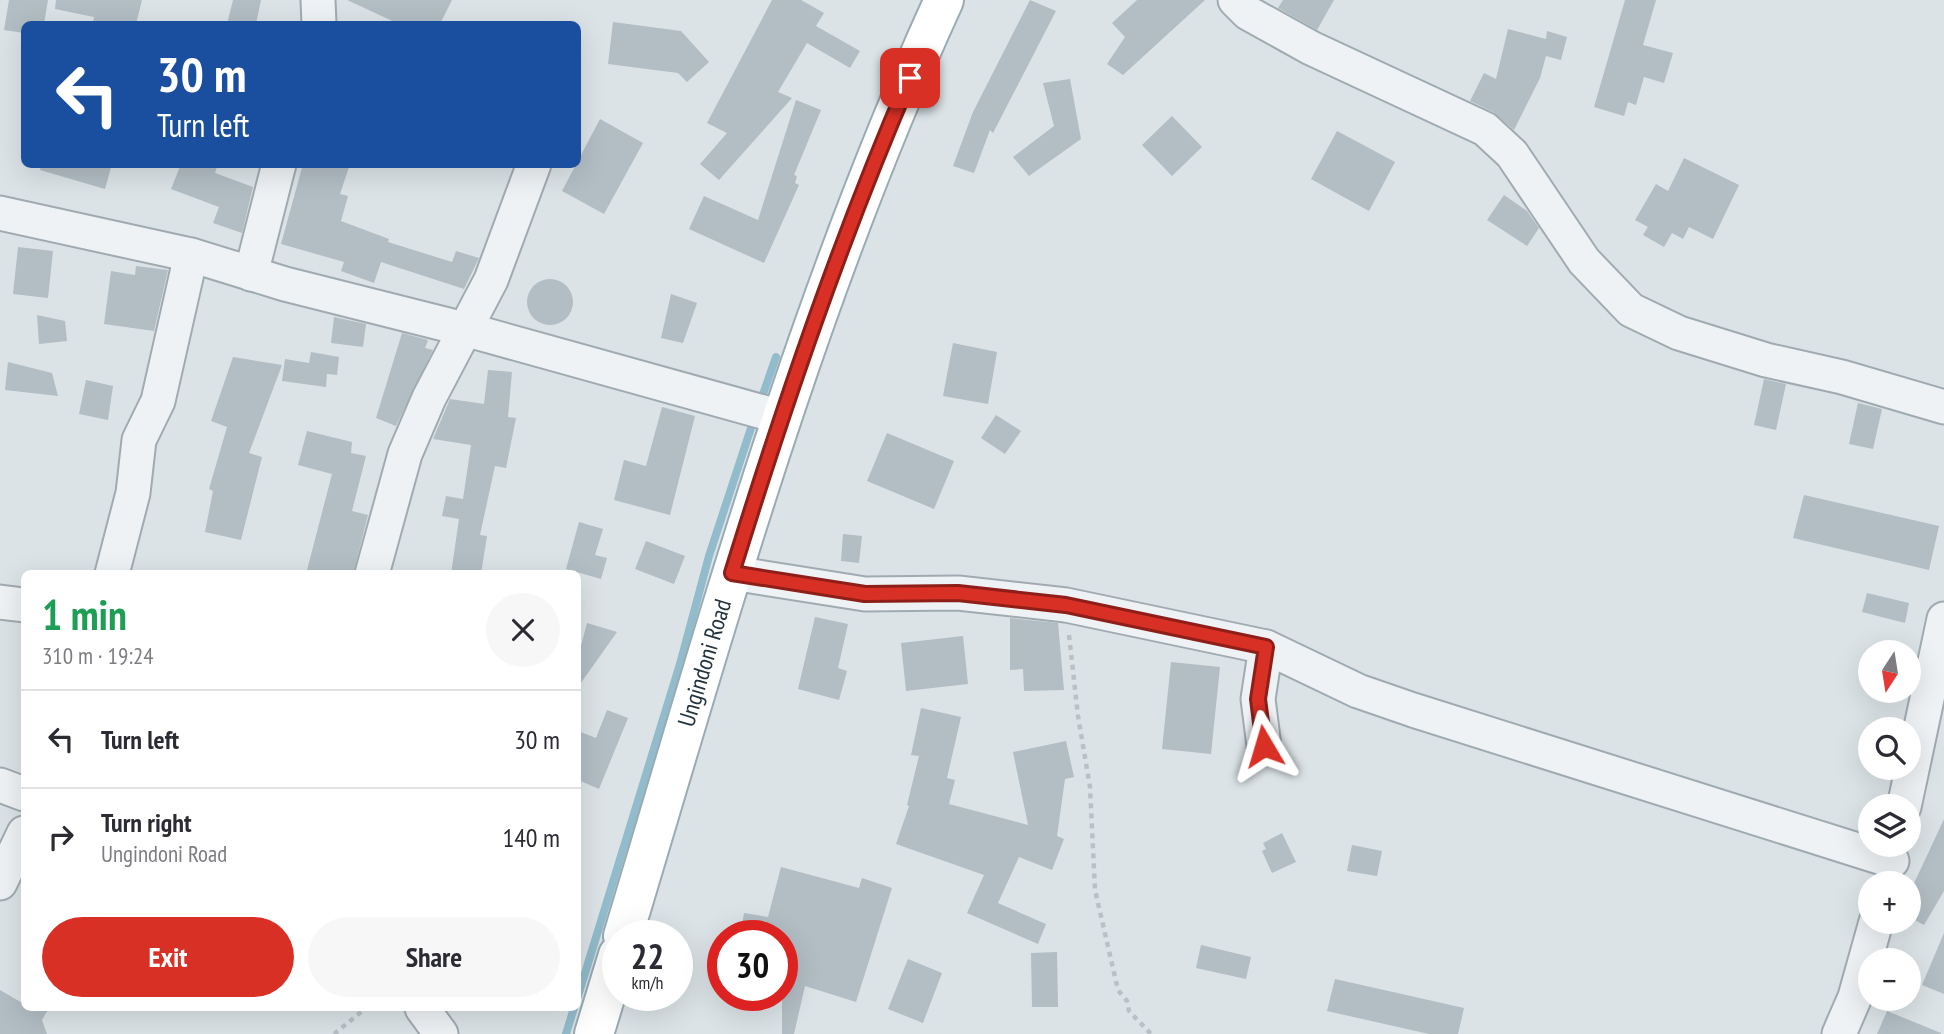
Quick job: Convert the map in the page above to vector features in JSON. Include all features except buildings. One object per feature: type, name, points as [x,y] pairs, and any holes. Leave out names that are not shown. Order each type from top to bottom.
[{"type":"main road","name":"Ungindoni Road","points":[[628,920],[781,416],[850,221],[944,0]]},
{"type":"main road","points":[[594,1034],[602,1008]]},
{"type":"street","points":[[318,0],[319,21]]},
{"type":"street","points":[[1235,0],[1248,13],[1311,48],[1485,129],[1512,153],[1584,261],[1631,310],[1679,333],[1766,360],[1842,377],[1944,407]]},
{"type":"street","points":[[251,274],[278,168]]},
{"type":"street","points":[[373,570],[405,454],[429,398],[468,330],[491,280],[533,168]]},
{"type":"street","points":[[0,213],[191,255],[251,274],[781,416]]},
{"type":"street","points":[[112,570],[133,493],[139,440],[161,391],[191,255]]},
{"type":"street","points":[[732,573],[865,594],[958,593],[1066,605],[1266,647],[1358,691],[1891,863]]},
{"type":"street","points":[[0,602],[21,605]]},
{"type":"street","points":[[1908,794],[1938,682],[1944,619]]},
{"type":"street","points":[[1264,746],[1258,699],[1266,647]]},
{"type":"street","points":[[0,785],[21,793]]},
{"type":"street","points":[[0,883],[21,839]]},
{"type":"street","points":[[1839,1034],[1855,997],[1873,934]]},
{"type":"street","points":[[424,1011],[440,1034]]},
{"type":"path","points":[[1066,605],[1078,716],[1090,787],[1095,890],[1118,990],[1127,1001],[1129,1012],[1151,1034]]},
{"type":"path","points":[[334,1034],[362,1011]]},
{"type":"waterway","points":[[760,403],[776,357]]},
{"type":"waterway","points":[[581,986],[680,664],[709,556],[754,419]]},
{"type":"waterway","points":[[566,1034],[573,1011]]},
{"type":"route","points":[[910,78],[850,221],[781,416],[732,573],[865,594],[958,593],[1066,605],[1266,647],[1258,699],[1264,746]]}]
